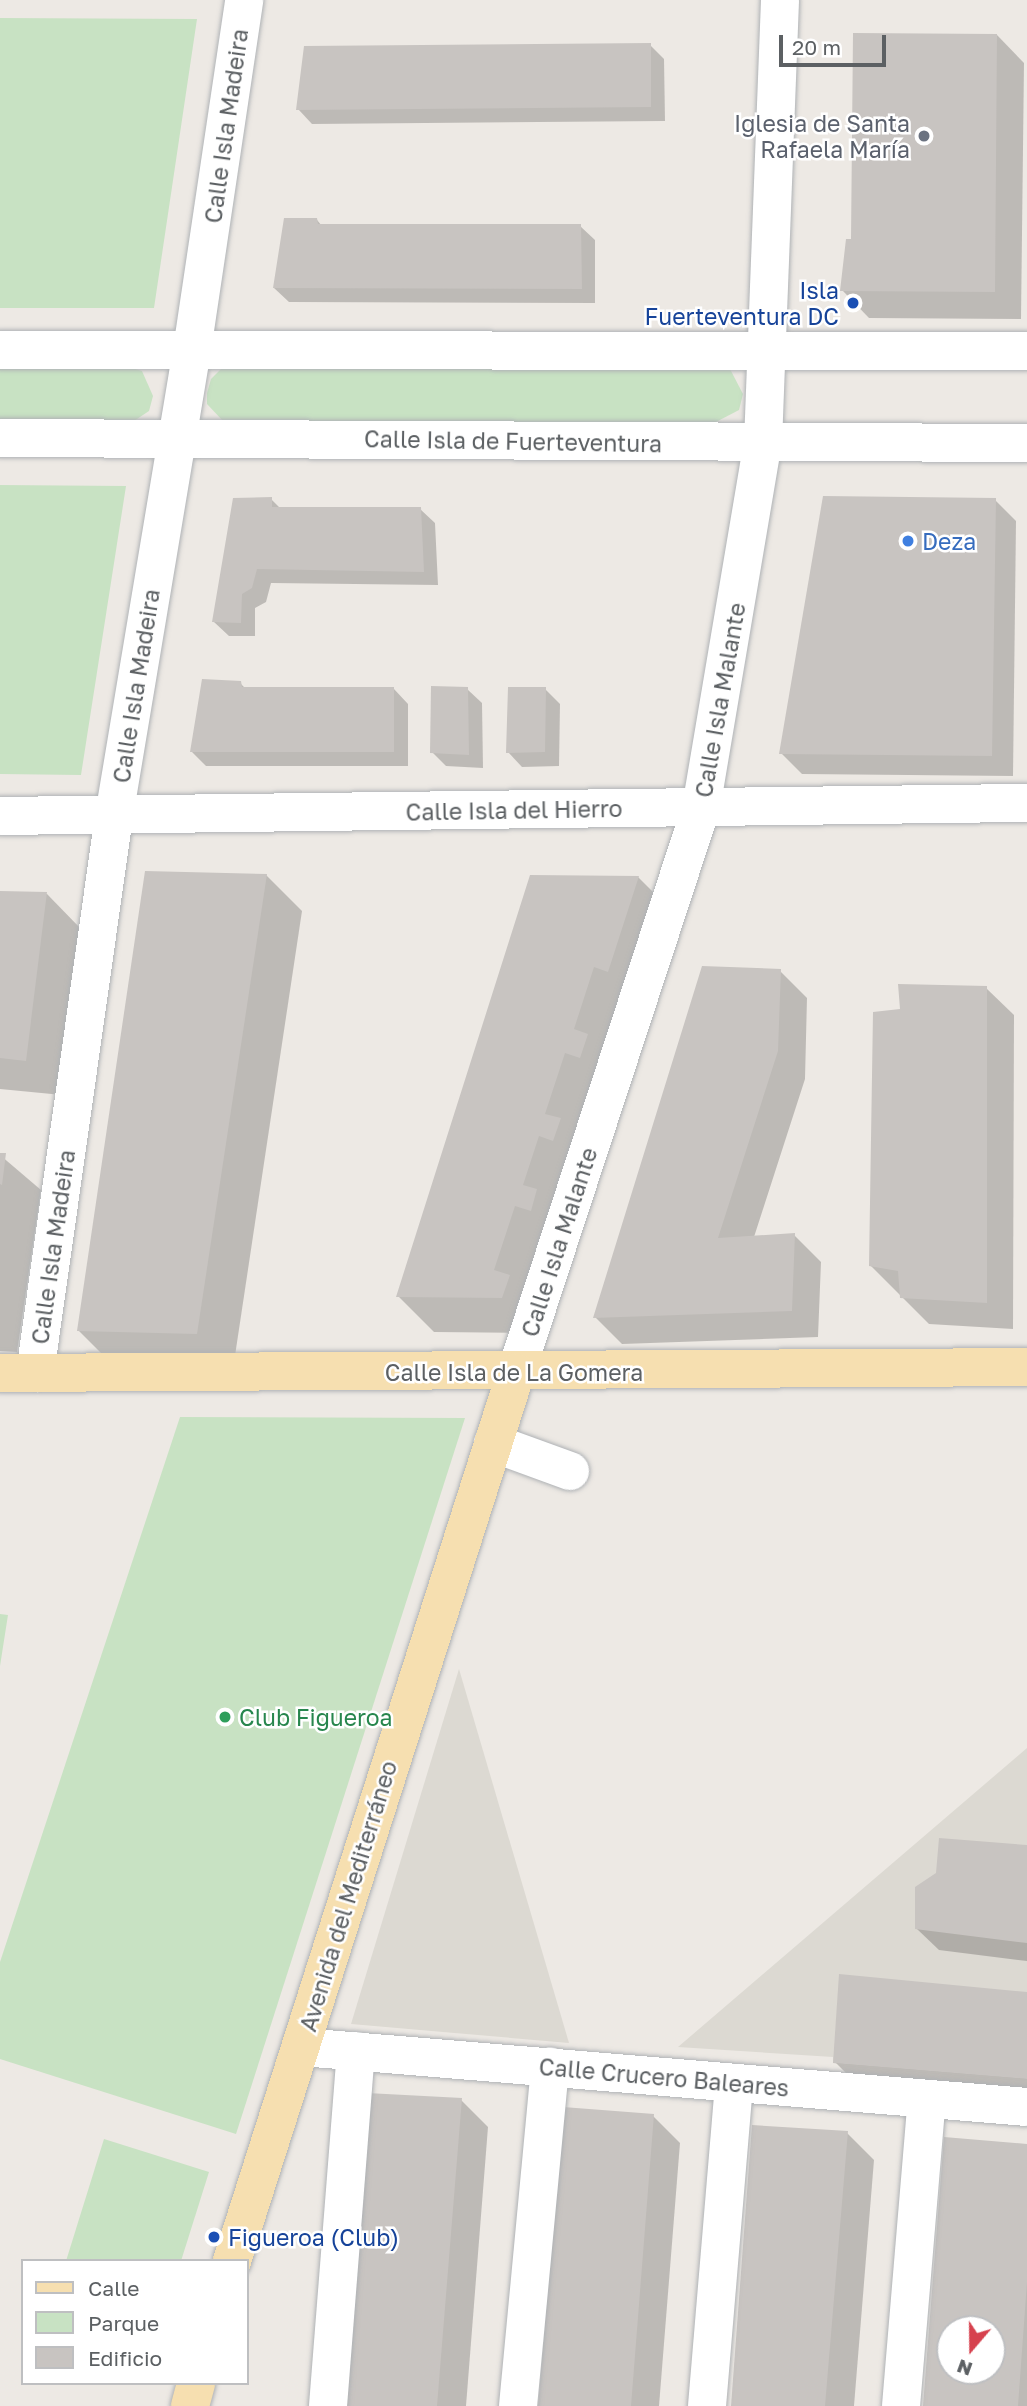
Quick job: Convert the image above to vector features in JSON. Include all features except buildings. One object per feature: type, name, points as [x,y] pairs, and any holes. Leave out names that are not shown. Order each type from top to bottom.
[{"type":"main road","name":"Calle Isla de La Gomera","points":[[18,1373],[1027,1367]]},
{"type":"main road","name":"Avenida del Mediterráneo","points":[[233,2259],[516,1372]]},
{"type":"main road","points":[[190,2406],[195,2385]]},
{"type":"street","name":"Calle Isla Madeira","points":[[18,1373],[192,349],[244,0]]},
{"type":"street","name":"Calle Isla Malante","points":[[516,1372],[701,808],[763,443],[769,350],[780,0]]},
{"type":"street","points":[[0,350],[1027,351]]},
{"type":"street","name":"Calle Isla de Fuerteventura","points":[[0,438],[1027,443]]},
{"type":"street","name":"Calle Isla del Hierro","points":[[0,816],[1027,803]]},
{"type":"street","points":[[493,1443],[570,1471]]},
{"type":"street","name":"Calle Crucero Baleares","points":[[302,2047],[1027,2107]]},
{"type":"street","points":[[328,2406],[356,2051]]},
{"type":"street","points":[[518,2406],[550,2067]]},
{"type":"street","points":[[707,2406],[734,2083]]},
{"type":"street","points":[[901,2406],[927,2099]]},
{"type":"shaded area","points":[[459,1669],[569,2043],[351,2024]]},
{"type":"shaded area","points":[[1027,1748],[1027,2079],[833,2063],[833,2057],[678,2047]]},
{"type":"green space","points":[[0,18],[197,19],[154,308],[0,308]]},
{"type":"green space","points":[[126,366],[142,371],[153,396],[149,411],[134,421],[0,424],[0,367]]},
{"type":"green space","points":[[222,368],[730,369],[743,394],[739,410],[714,423],[223,421],[207,404],[211,379]]},
{"type":"green space","points":[[0,485],[126,486],[81,775],[0,774]]},
{"type":"green space","name":"Club Figueroa","points":[[180,1417],[465,1418],[236,2134],[0,2059],[0,1962]]},
{"type":"green space","points":[[0,1614],[8,1615],[0,1666]]},
{"type":"green space","points":[[104,2139],[209,2172],[182,2259],[67,2259]]},
{"type":"place","name":"Iglesia de Santa Rafaela María","points":[[924,136]]},
{"type":"place","name":"Isla Fuerteventura DC","points":[[853,303]]},
{"type":"place","name":"Deza","points":[[908,541]]},
{"type":"place","name":"Club Figueroa","points":[[225,1717]]},
{"type":"place","name":"Figueroa (Club)","points":[[214,2237]]}]
